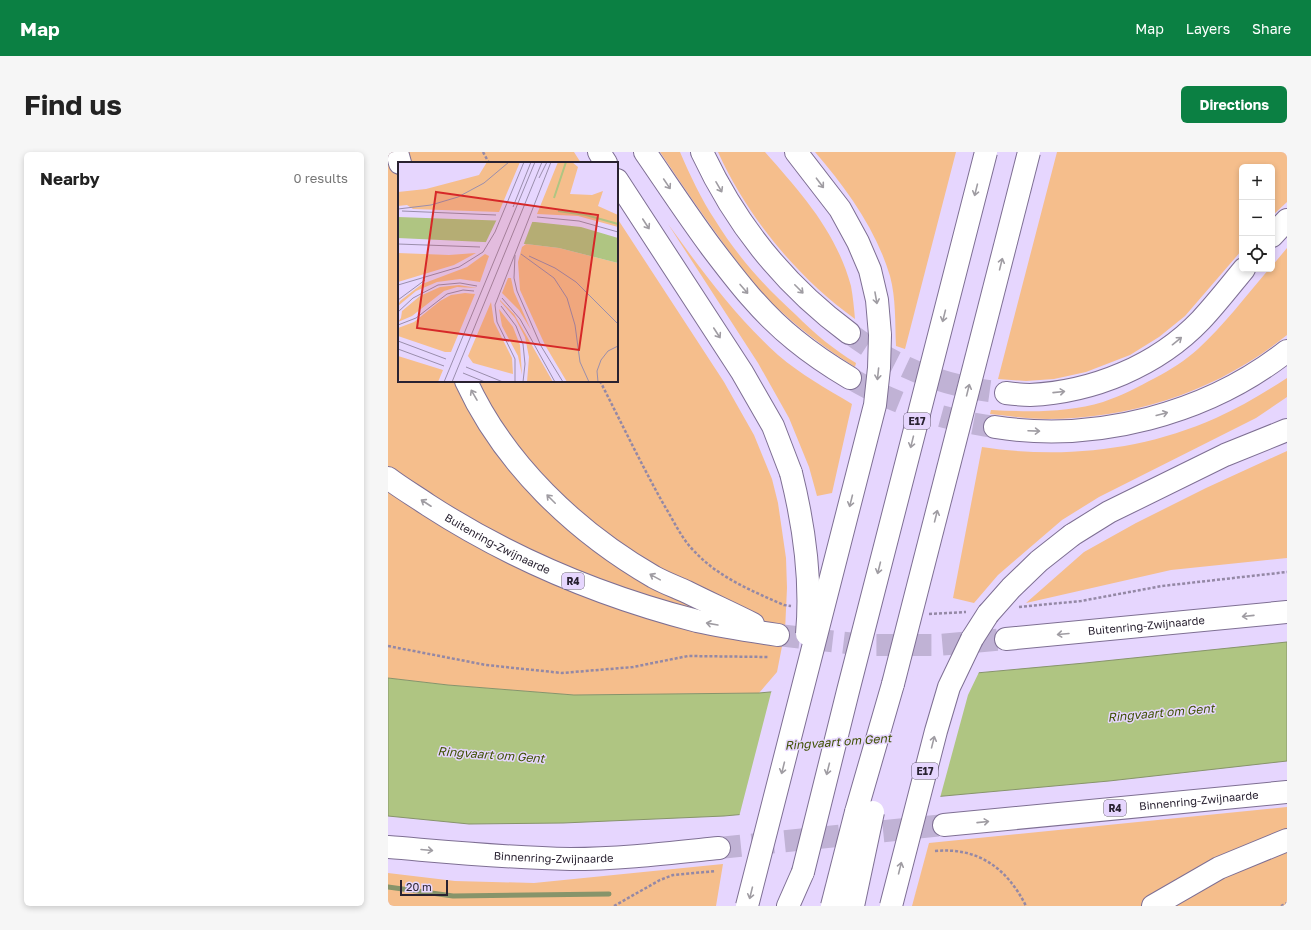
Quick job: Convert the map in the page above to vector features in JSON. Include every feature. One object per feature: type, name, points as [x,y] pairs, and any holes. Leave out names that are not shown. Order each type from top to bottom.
[{"type":"highway","points":[[397,152],[400,162]]},
{"type":"highway","points":[[599,152],[605,162]]},
{"type":"highway","points":[[645,152],[686,212],[733,276],[764,312],[794,339],[825,363],[850,378]]},
{"type":"highway","points":[[702,152],[732,209],[752,238],[801,292],[830,319],[849,333]]},
{"type":"highway","points":[[747,906],[875,405],[879,368],[880,335],[877,300],[870,270],[858,242],[840,209],[796,152]]},
{"type":"highway","name":"E17","points":[[795,906],[852,675],[986,152]]},
{"type":"highway","points":[[832,906],[856,812],[893,684],[1030,152]]},
{"type":"highway","points":[[618,182],[742,372],[773,426],[791,473],[802,524],[807,556],[808,579],[808,618],[799,703]]},
{"type":"highway","points":[[1275,233],[1287,220]]},
{"type":"highway","points":[[1006,393],[1029,395],[1069,390],[1102,382],[1125,373],[1151,360],[1176,342],[1201,320],[1241,272]]},
{"type":"highway","points":[[995,427],[1011,430],[1051,431],[1091,429],[1138,421],[1169,412],[1206,398],[1242,381],[1276,360],[1287,351]]},
{"type":"highway","name":"Buitenring-Zwijnaarde","points":[[388,478],[457,523],[520,558],[580,584],[642,606],[699,621],[778,636],[655,577],[581,527],[550,498],[519,464],[492,427],[467,382]]},
{"type":"highway","points":[[1225,455],[1287,413]]},
{"type":"highway","points":[[1225,455],[1287,430]]},
{"type":"highway","name":"E17","points":[[891,906],[936,731],[949,687],[972,639],[988,614],[1011,588],[1039,561],[1072,535],[1109,512],[1225,455]]},
{"type":"highway","name":"Buitenring-Zwijnaarde","points":[[1006,639],[1287,612]]},
{"type":"highway","points":[[853,906],[873,812],[893,684]]},
{"type":"highway","name":"Binnenring-Zwijnaarde","points":[[944,825],[1287,792]]},
{"type":"highway","points":[[1153,906],[1219,868],[1287,840]]},
{"type":"highway","name":"Binnenring-Zwijnaarde","points":[[388,847],[490,856],[572,859],[644,855],[719,848]]},
{"type":"highway","name":"E17","points":[[788,906],[803,872]]},
{"type":"path","points":[[483,152],[488,162]]},
{"type":"path","points":[[388,646],[486,665],[562,673],[633,667],[688,656],[769,657]]},
{"type":"path","points":[[935,851],[960,851],[980,857],[997,867],[1020,893],[1026,906]]},
{"type":"path","points":[[614,906],[660,880],[673,875],[716,871]]},
{"type":"path","points":[[1282,906],[1287,903]]},
{"type":"shaded area","points":[[388,152],[574,152],[580,162],[398,162],[398,382],[618,382],[618,220],[724,382],[754,435],[772,479],[778,503],[786,558],[787,588],[785,631],[777,672],[759,693],[574,695],[448,685],[388,678]]},
{"type":"shaded area","points":[[660,152],[680,152],[705,204],[742,258],[763,282],[824,341],[856,363],[855,367],[802,330],[773,304],[727,248]]},
{"type":"shaded area","points":[[718,152],[765,152],[792,182],[827,230],[836,248],[851,286],[855,319],[813,284],[776,244],[759,223],[744,200]]},
{"type":"shaded area","points":[[815,152],[956,152],[905,349],[896,346],[895,311],[892,284],[877,242],[849,195]]},
{"type":"shaded area","points":[[1057,152],[1287,152],[1287,202],[1275,213],[1275,164],[1239,164],[1239,253],[1185,316],[1159,337],[1130,355],[1086,372],[1054,379],[1026,381],[998,379]]},
{"type":"shaded area","points":[[668,224],[719,292],[762,340],[795,369],[852,404],[832,493],[817,496],[809,467],[789,418],[758,363]]},
{"type":"shaded area","points":[[1287,248],[1287,335],[1261,354],[1233,371],[1204,386],[1174,398],[1112,414],[1080,418],[1047,419],[990,414],[991,410],[1047,411],[1089,406],[1116,397],[1161,375],[1178,365],[1208,340],[1267,272],[1275,272],[1275,262]]},
{"type":"shaded area","points":[[1287,378],[1287,397],[1256,418],[1099,497],[1062,520],[998,575],[974,603],[953,598],[982,447],[1012,451],[1071,452],[1130,445],[1188,429],[1216,418],[1252,400]]},
{"type":"shaded area","points":[[1287,451],[1287,558],[1171,570],[1026,603],[1084,552],[1136,523],[1206,488]]},
{"type":"shaded area","points":[[1287,807],[1287,906],[912,906],[929,843]]},
{"type":"shaded area","points":[[723,864],[716,906],[388,906],[388,873],[455,881],[534,883]]},
{"type":"water","name":"Ringvaart om Gent","points":[[1287,642],[1287,761],[1109,781],[724,816],[563,823],[469,824],[388,816],[388,678],[448,685],[574,695],[759,693],[1085,663]]},
{"type":"pier","points":[[980,670],[968,695],[940,798],[739,817],[772,689]]},
{"type":"waterway","points":[[388,887],[453,896],[609,894]]},
{"type":"tunnel","points":[[849,333],[885,356],[923,374],[963,386],[1006,393]]},
{"type":"tunnel","points":[[850,378],[884,396],[920,410],[957,420],[995,427]]},
{"type":"tunnel","points":[[778,635],[864,645],[938,645],[1006,639]]},
{"type":"tunnel","points":[[719,848],[944,825]]}]
